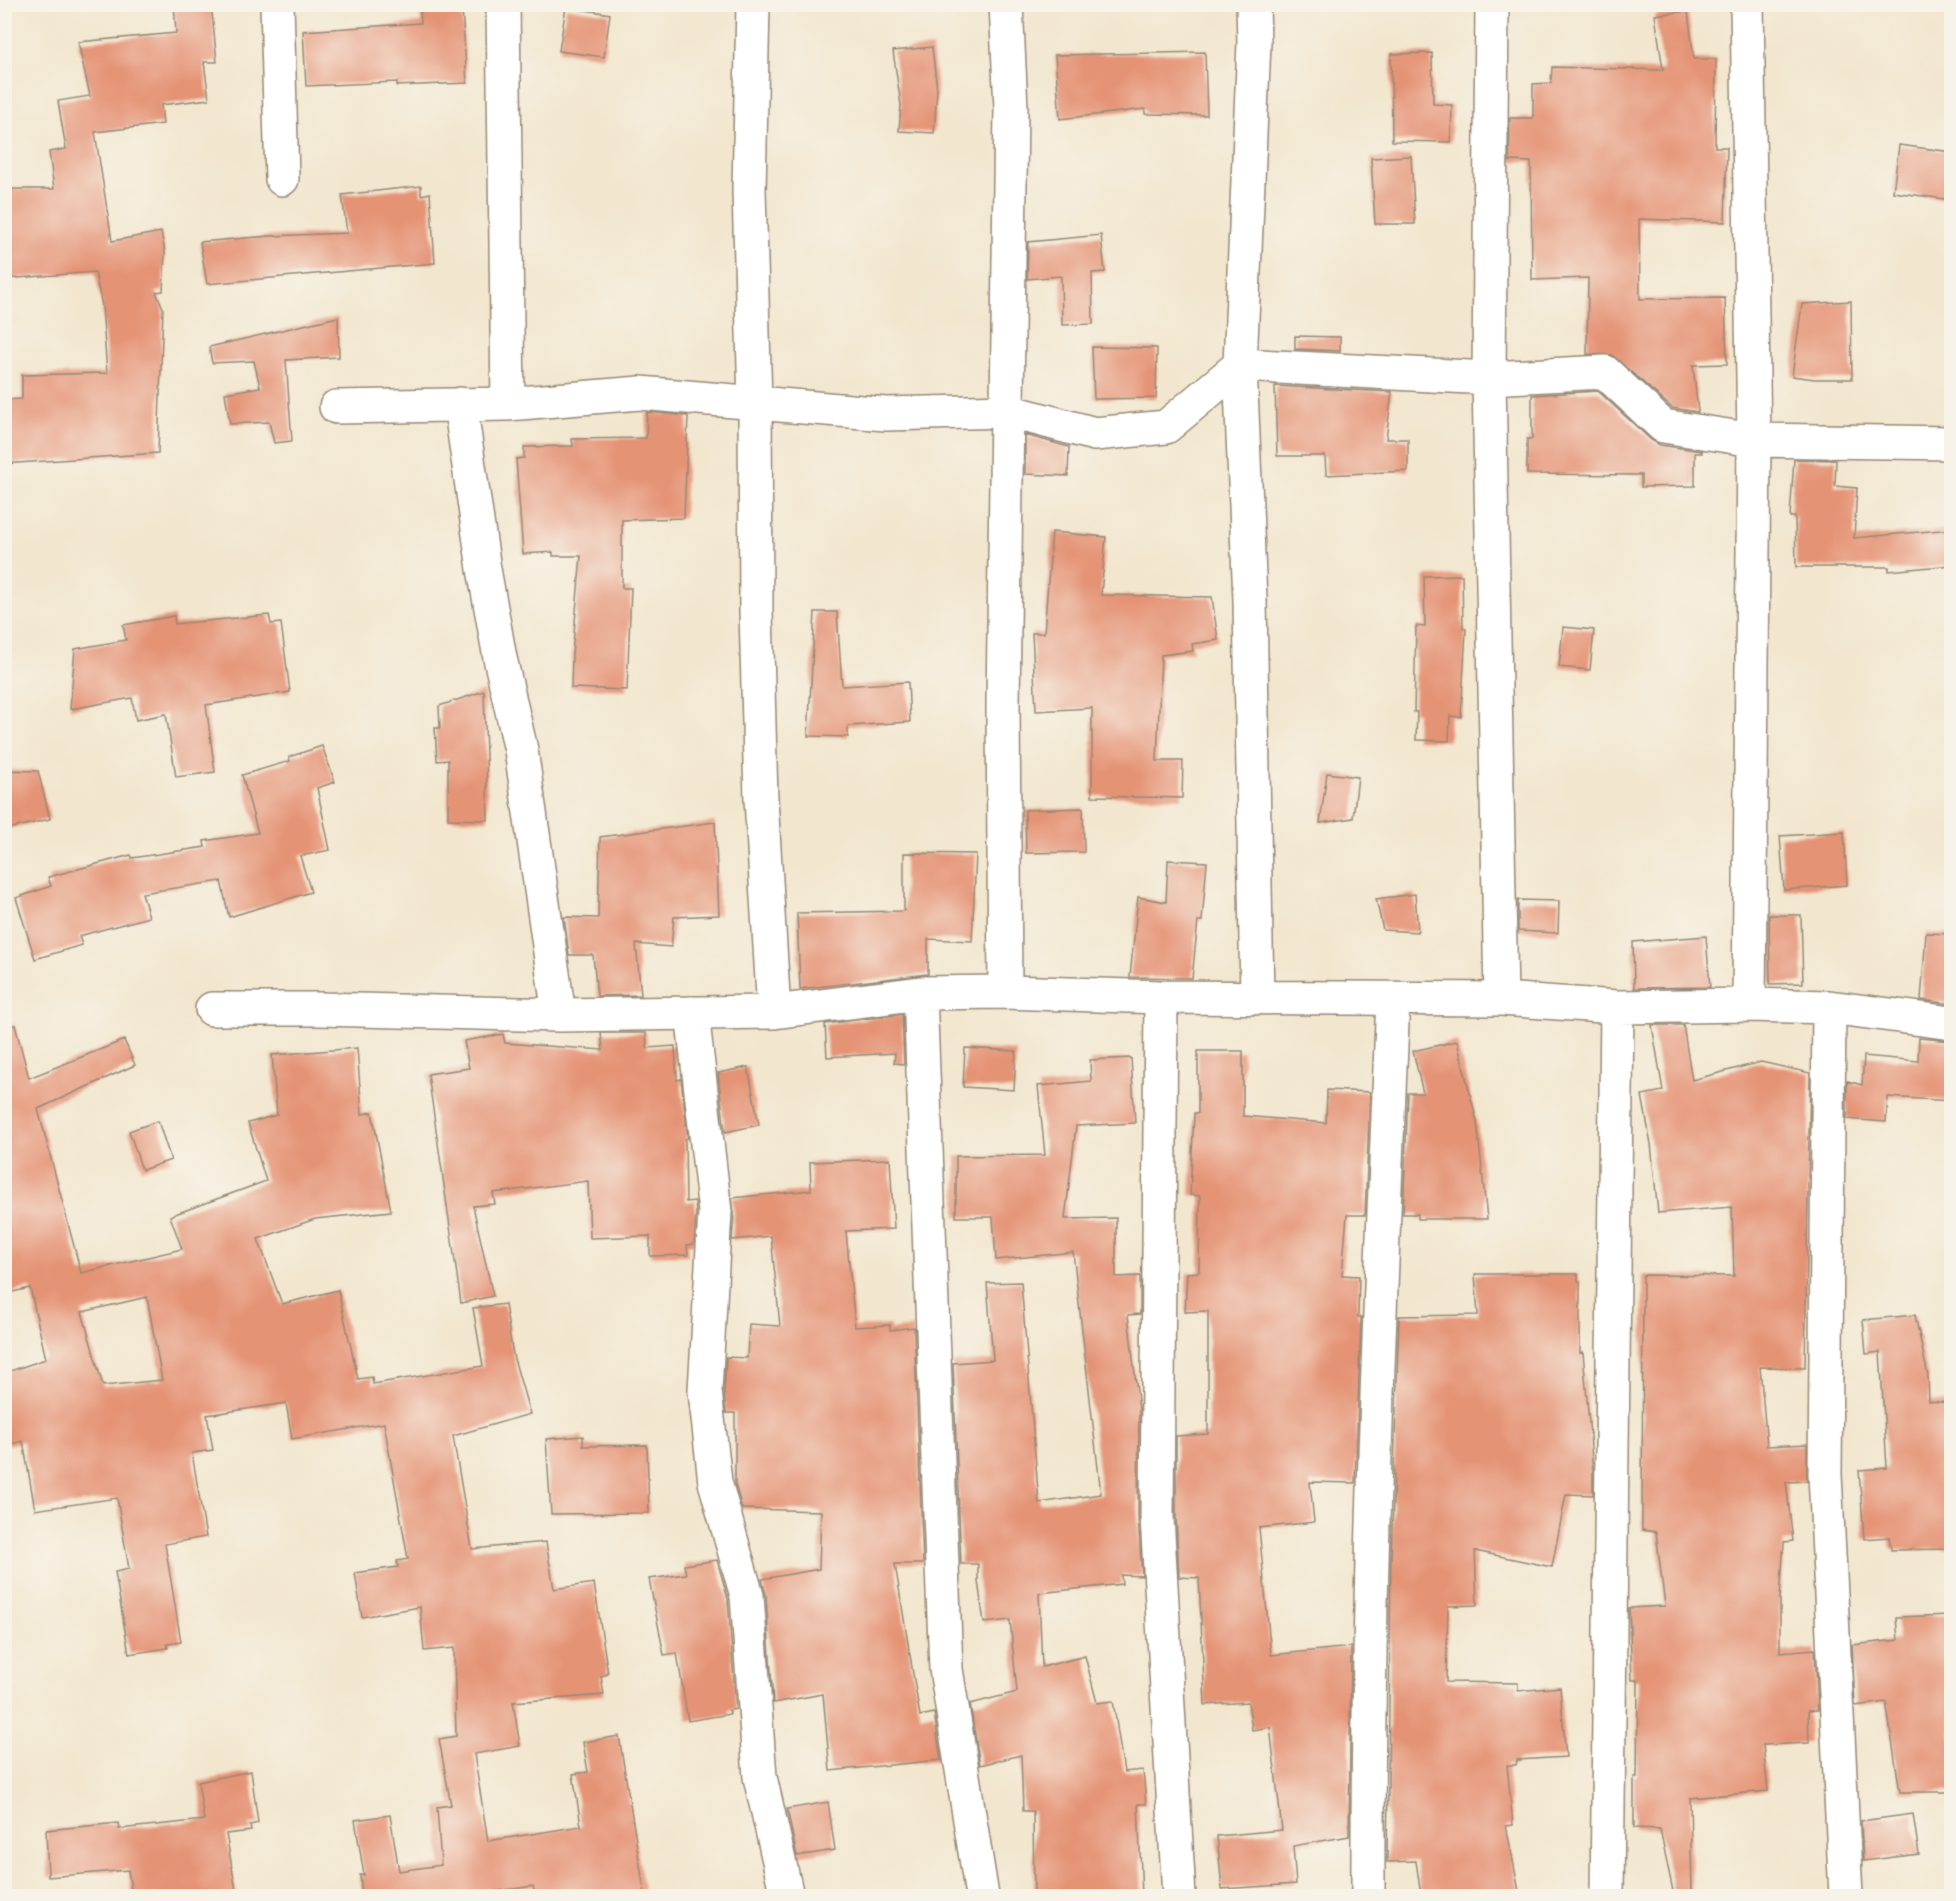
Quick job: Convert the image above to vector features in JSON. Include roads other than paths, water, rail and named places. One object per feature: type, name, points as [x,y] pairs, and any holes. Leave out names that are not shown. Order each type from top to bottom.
[{"type":"street","points":[[277,4],[282,179]]},
{"type":"street","points":[[503,4],[508,404]]},
{"type":"street","points":[[753,4],[749,190],[755,403],[756,611],[761,799],[774,1012]]},
{"type":"street","points":[[1005,992],[1003,706],[1011,108],[1006,4]]},
{"type":"street","points":[[1253,4],[1254,43],[1240,365],[1250,600],[1257,997]]},
{"type":"street","points":[[1492,4],[1489,378],[1501,999]]},
{"type":"street","points":[[1747,4],[1754,440],[1749,1005]]},
{"type":"street","points":[[336,407],[508,404],[640,393],[886,414],[1008,411],[1095,434],[1166,428],[1240,365],[1489,378],[1605,372],[1664,426],[1754,440],[1952,443]]},
{"type":"street","points":[[460,404],[484,569],[500,658],[521,750],[559,1015]]},
{"type":"street","points":[[212,1009],[319,1009],[559,1015],[774,1012],[920,993],[1005,992],[1161,997],[1501,999],[1617,1006],[1829,1007],[1952,1023]]},
{"type":"street","points":[[920,993],[946,1669],[982,1896]]},
{"type":"street","points":[[1161,997],[1157,1517],[1179,1896]]},
{"type":"street","points":[[1368,1896],[1368,1727],[1376,1416],[1393,999]]},
{"type":"street","points":[[1607,1896],[1617,1006]]},
{"type":"street","points":[[1829,1007],[1825,1474],[1846,1896]]},
{"type":"street","points":[[692,1013],[715,1212],[705,1391],[715,1482],[747,1596],[760,1777],[787,1896]]}]
